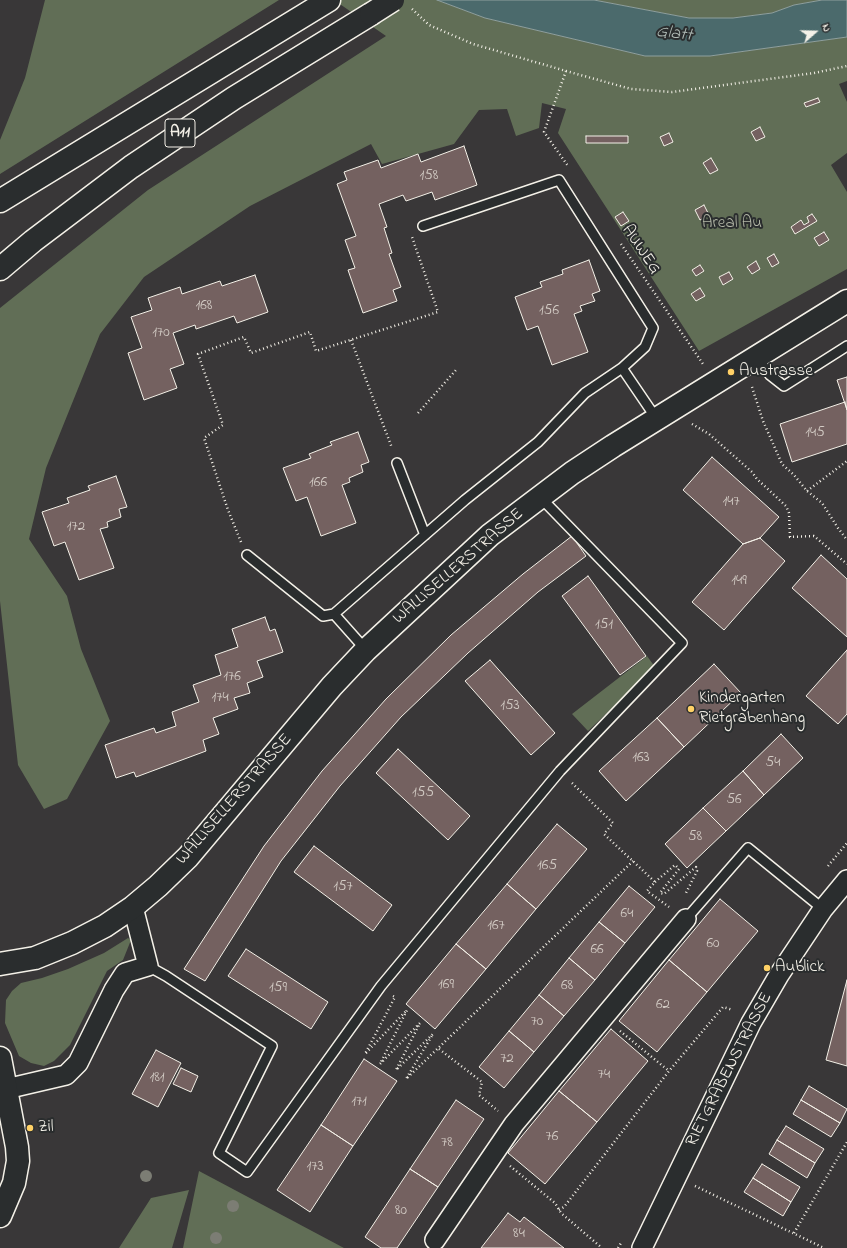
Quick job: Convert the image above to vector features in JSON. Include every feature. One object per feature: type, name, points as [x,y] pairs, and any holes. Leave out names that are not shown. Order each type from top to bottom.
[{"type":"main road","name":"A11","points":[[0,201],[330,0]]},
{"type":"main road","name":"A11","points":[[0,269],[33,241],[131,167],[234,98],[393,0]]},
{"type":"main road","name":"WALLISELLERSTRASSE","points":[[0,964],[35,958],[72,943],[105,926],[133,907],[158,886],[188,857],[327,692],[366,650],[490,535],[540,497],[607,450],[656,418],[847,301]]},
{"type":"main road","points":[[0,1058],[17,1146],[18,1161],[14,1183],[0,1216]]},
{"type":"street","name":"RIETGRABENSTRASSE","points":[[642,1248],[751,1023],[779,975],[823,908],[847,880]]},
{"type":"street","points":[[6,1089],[66,1075],[78,1063],[114,990],[125,973],[148,966],[133,907]]},
{"type":"street","points":[[435,1240],[514,1124],[686,919]]},
{"type":"lane","points":[[246,555],[323,616],[334,614],[465,500],[538,442],[585,392],[622,368],[646,347],[653,328],[559,180],[423,226]]},
{"type":"lane","points":[[756,357],[770,375],[784,386],[847,346]]},
{"type":"lane","points":[[622,368],[656,418]]},
{"type":"lane","points":[[397,463],[424,535]]},
{"type":"lane","points":[[148,966],[166,976],[272,1046],[219,1154],[247,1172],[380,986],[560,771],[682,643],[540,497]]},
{"type":"lane","points":[[334,614],[366,650]]},
{"type":"lane","points":[[686,919],[748,848],[823,908]]},
{"type":"path","points":[[429,25],[473,44],[631,89],[672,92],[814,73],[847,66]]},
{"type":"path","points":[[566,71],[544,132],[571,171]]},
{"type":"path","points":[[246,555],[228,510],[204,438],[223,425],[198,354],[244,338],[251,353],[310,332],[316,351],[438,312],[409,231],[423,226]]},
{"type":"path","name":"AUWEG","points":[[620,242],[715,382]]},
{"type":"path","points":[[351,340],[397,463]]},
{"type":"path","points":[[418,413],[456,370]]},
{"type":"path","points":[[752,386],[763,421],[782,464],[794,475],[806,491],[822,503],[847,540]]},
{"type":"path","points":[[692,424],[709,434],[752,472],[757,479],[786,506],[789,513],[790,537],[814,536],[847,564]]},
{"type":"path","points":[[806,491],[847,461]]},
{"type":"path","points":[[560,771],[613,823],[604,834],[655,882]]},
{"type":"path","points":[[380,986],[395,997],[365,1054],[408,1010],[380,1064],[420,1023],[396,1070],[433,1034],[406,1080],[633,861]]},
{"type":"path","points":[[684,896],[697,871],[696,867],[664,894],[660,893],[679,869],[675,865],[647,891],[686,919]]},
{"type":"path","points":[[559,1210],[564,1207],[669,1071],[723,1007],[733,1010]]},
{"type":"path","points":[[627,1036],[669,1071]]},
{"type":"path","points":[[439,1049],[482,1082],[478,1095],[501,1113]]},
{"type":"path","points":[[794,1234],[846,1148],[847,1142]]},
{"type":"path","points":[[521,1175],[555,1203],[559,1210],[602,1248]]},
{"type":"path","points":[[676,1178],[824,1248]]},
{"type":"green space","points":[[45,0],[279,0],[0,174],[0,140],[25,78]]},
{"type":"green space","name":"Areal Au","points":[[334,0],[437,0],[485,18],[645,56],[710,56],[847,37],[847,81],[839,84],[847,102],[847,153],[831,165],[847,192],[847,269],[699,351],[558,133],[566,109],[542,103],[539,128],[516,136],[507,109],[479,110],[454,144],[382,164],[371,144],[250,206],[144,277],[100,334],[46,468],[29,539],[67,596],[81,649],[110,721],[67,799],[44,809],[18,765],[0,601],[0,308],[148,190],[386,36]]},
{"type":"green space","points":[[594,0],[822,0],[794,5],[772,13],[733,18],[689,18]]},
{"type":"green space","points":[[647,656],[655,667],[588,731],[572,714]]},
{"type":"green space","points":[[128,938],[131,940],[123,960],[107,971],[70,1045],[54,1061],[44,1066],[31,1063],[19,1056],[5,1023],[6,1000],[12,991],[21,983],[42,978],[68,969],[104,953]]},
{"type":"green space","points":[[199,1171],[344,1248],[183,1248]]},
{"type":"green space","points":[[189,1190],[172,1248],[119,1248],[151,1198]]},
{"type":"water","name":"Glatt","points":[[437,0],[594,0],[689,18],[733,18],[772,13],[794,5],[822,0],[847,0],[847,37],[710,56],[645,56],[485,18]]},
{"type":"building","points":[[818,98],[820,102],[806,107],[804,103]]},
{"type":"building","points":[[760,127],[765,137],[756,141],[751,132]]},
{"type":"building","points":[[669,133],[673,142],[664,146],[660,137]]},
{"type":"building","points":[[586,136],[628,136],[628,143],[586,143]]},
{"type":"building","points":[[464,146],[477,185],[435,200],[432,192],[406,201],[403,195],[379,204],[387,227],[384,228],[392,253],[389,254],[401,287],[393,290],[397,301],[363,313],[348,270],[355,268],[345,240],[356,236],[337,184],[347,180],[344,172],[378,160],[381,168],[418,154],[421,162]]},
{"type":"building","points":[[711,158],[718,170],[710,174],[703,163]]},
{"type":"building","points":[[704,205],[709,215],[700,220],[695,210]]},
{"type":"building","points":[[623,212],[629,221],[621,226],[615,217]]},
{"type":"building","points":[[812,214],[817,221],[795,234],[791,227],[801,220],[804,225],[809,222],[807,217]]},
{"type":"building","points":[[824,232],[829,240],[819,246],[814,238]]},
{"type":"building","points":[[774,254],[779,263],[772,267],[767,258]]},
{"type":"building","points":[[589,260],[600,291],[592,294],[595,301],[580,306],[582,311],[574,314],[588,352],[552,365],[538,326],[527,330],[515,297],[542,287],[540,282],[563,274],[562,270]]},
{"type":"building","points":[[756,261],[760,269],[752,274],[747,267]]},
{"type":"building","points":[[700,265],[704,271],[696,276],[692,270]]},
{"type":"building","points":[[729,272],[733,279],[723,285],[719,277]]},
{"type":"building","points":[[255,275],[268,312],[237,323],[234,316],[196,329],[195,325],[173,333],[184,364],[170,369],[177,388],[144,400],[128,353],[142,348],[131,317],[152,310],[148,298],[180,287],[182,294],[220,281],[222,286]]},
{"type":"building","points":[[700,288],[705,296],[696,301],[691,294]]},
{"type":"building","points":[[847,377],[847,410],[837,380]]},
{"type":"building","points":[[845,402],[847,410],[847,444],[792,462],[780,424]]},
{"type":"building","points":[[358,432],[369,462],[361,465],[363,472],[349,478],[350,482],[342,485],[356,523],[321,536],[307,497],[296,501],[283,468],[311,458],[309,454],[332,445],[330,442]]},
{"type":"building","points":[[712,457],[779,517],[760,538],[743,544],[683,490]]},
{"type":"building","points":[[116,476],[127,507],[119,509],[121,517],[107,522],[108,527],[100,529],[114,568],[79,580],[65,542],[54,546],[42,512],[69,503],[67,498],[90,490],[88,486]]},
{"type":"building","points":[[572,536],[586,556],[538,592],[468,653],[401,717],[340,786],[281,861],[205,981],[184,969],[264,846],[322,771],[386,699],[451,635],[523,574]]},
{"type":"building","points":[[760,538],[785,561],[724,630],[692,602],[743,544]]},
{"type":"building","points":[[821,555],[847,579],[847,637],[792,588]]},
{"type":"building","points":[[588,576],[646,656],[620,675],[562,596]]},
{"type":"building","points":[[265,617],[270,631],[275,629],[283,652],[257,661],[263,677],[247,683],[250,693],[234,698],[238,709],[213,718],[219,734],[203,740],[206,751],[136,777],[134,772],[116,778],[105,745],[154,728],[156,733],[176,726],[172,712],[199,702],[193,685],[221,675],[215,655],[238,647],[232,629]]},
{"type":"building","points":[[847,650],[847,714],[838,724],[806,696]]},
{"type":"building","points":[[490,660],[555,733],[531,755],[465,681]]},
{"type":"building","points":[[714,664],[741,693],[684,747],[657,718]]},
{"type":"building","points":[[657,718],[684,747],[626,801],[599,771]]},
{"type":"building","points":[[781,734],[803,758],[764,795],[743,771]]},
{"type":"building","points":[[398,749],[470,816],[448,840],[376,773]]},
{"type":"building","points":[[743,771],[764,795],[726,831],[703,808]]},
{"type":"building","points":[[703,808],[726,831],[687,868],[665,844]]},
{"type":"building","points":[[557,824],[587,849],[536,909],[507,884]]},
{"type":"building","points":[[314,846],[392,905],[373,931],[294,872]]},
{"type":"building","points":[[507,884],[536,909],[486,969],[456,944]]},
{"type":"building","points":[[629,886],[655,907],[625,943],[599,922]]},
{"type":"building","points":[[720,899],[758,931],[707,992],[669,960]]},
{"type":"building","points":[[599,922],[625,943],[595,980],[569,958]]},
{"type":"building","points":[[456,944],[486,969],[435,1029],[406,1004]]},
{"type":"building","points":[[246,949],[328,1002],[311,1029],[228,976]]},
{"type":"building","points":[[569,958],[595,980],[564,1016],[539,995]]},
{"type":"building","points":[[669,960],[707,992],[657,1052],[619,1021]]},
{"type":"building","points":[[847,980],[847,1066],[826,1060]]},
{"type":"building","points":[[539,995],[564,1016],[534,1052],[509,1031]]},
{"type":"building","points":[[611,1029],[648,1061],[597,1122],[559,1091]]},
{"type":"building","points":[[509,1031],[534,1052],[504,1088],[479,1067]]},
{"type":"building","points":[[156,1050],[181,1063],[158,1107],[132,1094]]},
{"type":"building","points":[[364,1059],[397,1081],[353,1146],[321,1125]]},
{"type":"building","points":[[181,1068],[198,1076],[191,1092],[173,1084]]},
{"type":"building","points":[[809,1086],[847,1109],[840,1123],[801,1100]]},
{"type":"building","points":[[559,1091],[597,1122],[545,1184],[508,1153]]},
{"type":"building","points":[[456,1100],[484,1119],[438,1187],[410,1169]]},
{"type":"building","points":[[801,1100],[840,1123],[831,1137],[793,1114]]},
{"type":"building","points":[[321,1125],[353,1146],[310,1212],[277,1190]]},
{"type":"building","points":[[786,1126],[824,1149],[815,1163],[777,1140]]},
{"type":"building","points":[[777,1140],[815,1163],[807,1178],[769,1154]]},
{"type":"building","points":[[762,1164],[800,1187],[791,1202],[753,1178]]},
{"type":"building","points":[[410,1169],[438,1187],[397,1248],[381,1248],[365,1237]]},
{"type":"building","points":[[753,1178],[791,1202],[783,1216],[744,1192]]},
{"type":"building","points":[[508,1213],[520,1222],[524,1217],[564,1248],[481,1248]]},
{"type":"place","name":"Austrasse","points":[[731,372]]},
{"type":"place","name":"Kindergarten Rietgrabenhang","points":[[691,709]]},
{"type":"place","name":"Aublick","points":[[767,968]]},
{"type":"place","name":"Zil","points":[[30,1128]]}]
